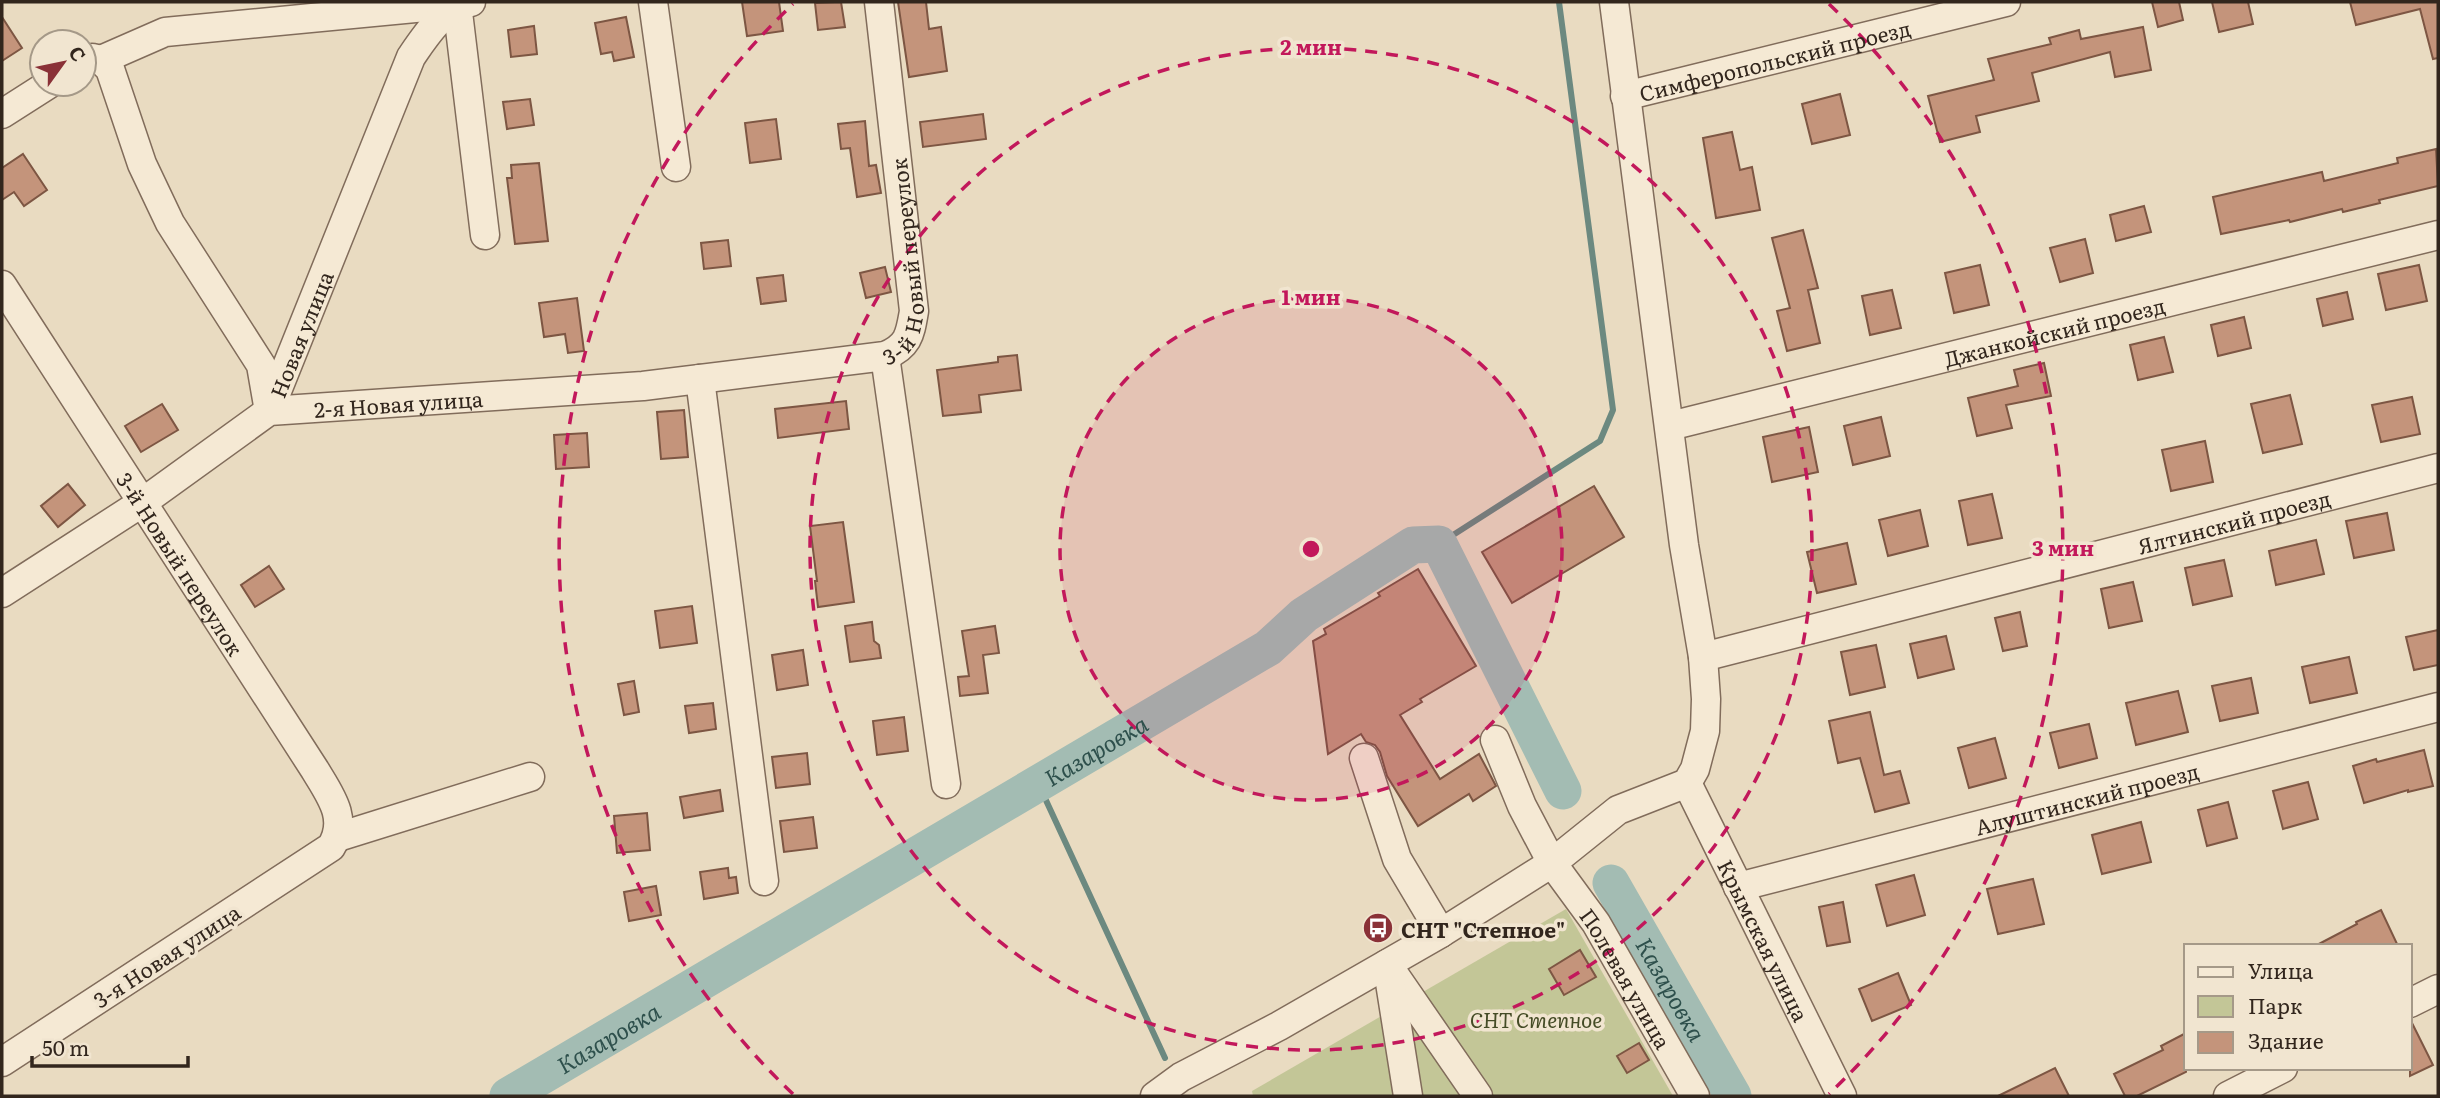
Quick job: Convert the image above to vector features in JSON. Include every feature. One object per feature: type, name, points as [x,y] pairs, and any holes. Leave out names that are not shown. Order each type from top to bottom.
[{"type":"street","points":[[653,2],[676,167]]},
{"type":"street","name":"3-й Новый переулок","points":[[643,386],[885,356],[897,351],[906,341],[914,311],[879,2]]},
{"type":"street","points":[[1156,1096],[1176,1087],[1441,933],[1552,863],[1618,810],[1687,783],[1700,757],[1706,699],[1703,657],[1684,545],[1614,2]]},
{"type":"street","name":"Симферопольский проезд","points":[[1625,96],[2006,2]]},
{"type":"street","points":[[98,59],[164,32],[464,3],[485,235]]},
{"type":"street","name":"Новая улица","points":[[269,411],[411,57],[428,32],[464,3]]},
{"type":"street","name":"Новая улица","points":[[98,64],[110,69],[142,164],[170,223],[261,365],[269,411]]},
{"type":"street","points":[[2,114],[28,97]]},
{"type":"street","name":"Джанкойский проезд","points":[[1670,426],[2438,234]]},
{"type":"street","name":"3-й Новый переулок","points":[[2,285],[326,789],[338,812],[340,824],[334,842]]},
{"type":"street","points":[[885,356],[946,784]]},
{"type":"street","points":[[700,379],[764,881]]},
{"type":"street","name":"2-я Новая улица","points":[[269,411],[643,386]]},
{"type":"street","points":[[2,593],[143,502],[269,411]]},
{"type":"street","name":"Ялтинский проезд","points":[[1703,657],[2438,468]]},
{"type":"street","name":"Алуштинский проезд","points":[[1738,887],[2438,708]]},
{"type":"street","name":"Полевая улица","points":[[1495,740],[1522,806],[1552,863],[1596,923],[1695,1096]]},
{"type":"street","points":[[1364,758],[1398,859],[1441,933]]},
{"type":"street","name":"3-я Новая улица","points":[[2,1062],[334,842],[530,777]]},
{"type":"street","name":"Крымская улица","points":[[1687,783],[1842,1096]]},
{"type":"street","points":[[1387,964],[1408,1096]]},
{"type":"street","points":[[1387,964],[1478,1096]]},
{"type":"street","points":[[2412,1002],[2438,989]]},
{"type":"street","points":[[2228,1096],[2279,1070]]},
{"type":"green space","name":"СНТ Степное","points":[[1566,909],[1673,1096],[1253,1096],[1252,1091]]},
{"type":"building","points":[[742,2],[779,2],[783,31],[747,36]]},
{"type":"building","points":[[841,2],[845,27],[818,30],[815,3]]},
{"type":"building","points":[[898,2],[926,2],[929,29],[941,27],[947,71],[909,77]]},
{"type":"building","points":[[2152,2],[2179,2],[2183,20],[2158,27]]},
{"type":"building","points":[[2212,2],[2248,2],[2253,24],[2219,32]]},
{"type":"building","points":[[2350,2],[2438,2],[2438,58],[2433,59],[2420,9],[2356,25]]},
{"type":"building","points":[[2,17],[22,48],[2,61]]},
{"type":"building","points":[[626,17],[634,57],[614,61],[612,52],[601,54],[595,23]]},
{"type":"building","points":[[534,26],[537,54],[511,57],[508,30]]},
{"type":"building","points":[[2143,27],[2151,70],[2115,77],[2110,52],[2032,73],[2039,101],[1976,116],[1980,132],[1940,142],[1928,96],[1994,80],[1988,59],[2051,44],[2049,38],[2079,30],[2081,39]]},
{"type":"building","points":[[1840,94],[1850,135],[1812,144],[1802,104]]},
{"type":"building","points":[[530,99],[534,125],[507,129],[503,102]]},
{"type":"building","points":[[983,114],[986,139],[923,147],[920,122]]},
{"type":"building","points":[[776,119],[781,159],[750,163],[745,123]]},
{"type":"building","points":[[865,121],[869,166],[876,165],[881,193],[857,197],[850,148],[841,149],[838,124]]},
{"type":"building","points":[[1732,132],[1740,170],[1752,167],[1760,210],[1716,218],[1703,138]]},
{"type":"building","points":[[2436,149],[2438,186],[2343,212],[2342,209],[2290,222],[2289,220],[2221,234],[2213,197],[2322,172],[2324,181],[2398,163],[2397,158]]},
{"type":"building","points":[[23,154],[47,190],[24,206],[14,192],[2,200],[2,168]]},
{"type":"building","points":[[539,163],[548,241],[515,244],[507,178],[512,178],[511,165]]},
{"type":"building","points":[[2144,206],[2151,232],[2116,241],[2110,215]]},
{"type":"building","points":[[1803,230],[1818,288],[1808,290],[1820,343],[1787,351],[1777,311],[1790,308],[1772,238]]},
{"type":"building","points":[[2085,239],[2093,273],[2060,282],[2050,248]]},
{"type":"building","points":[[728,240],[731,266],[704,269],[701,243]]},
{"type":"building","points":[[1980,265],[1989,305],[1954,313],[1945,273]]},
{"type":"building","points":[[2419,265],[2427,301],[2386,310],[2378,274]]},
{"type":"building","points":[[885,267],[891,292],[866,298],[860,273]]},
{"type":"building","points":[[783,275],[786,301],[761,304],[757,278]]},
{"type":"building","points":[[1892,290],[1901,328],[1870,335],[1862,296]]},
{"type":"building","points":[[2347,292],[2353,319],[2323,326],[2317,299]]},
{"type":"building","points":[[577,298],[584,351],[568,353],[565,334],[544,337],[539,303]]},
{"type":"building","points":[[2244,317],[2251,348],[2218,356],[2211,325]]},
{"type":"building","points":[[2164,337],[2173,372],[2138,380],[2130,345]]},
{"type":"building","points":[[1017,355],[1021,390],[979,395],[981,412],[943,416],[937,370],[998,362],[998,357]]},
{"type":"building","points":[[2044,363],[2051,396],[2006,405],[2012,428],[1977,436],[1968,398],[2018,386],[2014,370]]},
{"type":"building","points":[[2290,395],[2302,444],[2263,453],[2251,404]]},
{"type":"building","points":[[2412,397],[2420,434],[2381,442],[2372,405]]},
{"type":"building","points":[[846,401],[849,429],[778,438],[775,409]]},
{"type":"building","points":[[162,404],[178,430],[141,452],[125,426]]},
{"type":"building","points":[[684,410],[688,457],[661,459],[657,412]]},
{"type":"building","points":[[1881,417],[1890,456],[1853,465],[1844,426]]},
{"type":"building","points":[[1809,427],[1818,472],[1772,482],[1763,437]]},
{"type":"building","points":[[587,433],[589,467],[556,469],[554,435]]},
{"type":"building","points":[[2205,441],[2213,482],[2171,491],[2162,450]]},
{"type":"building","points":[[68,484],[85,505],[58,527],[41,506]]},
{"type":"building","points":[[1594,486],[1624,537],[1512,603],[1482,552]]},
{"type":"building","points":[[1992,494],[2002,538],[1968,545],[1959,501]]},
{"type":"building","points":[[1920,510],[1928,546],[1888,556],[1879,520]]},
{"type":"building","points":[[2387,513],[2394,550],[2354,558],[2346,521]]},
{"type":"building","points":[[843,522],[854,602],[818,607],[810,526]]},
{"type":"building","points":[[2316,540],[2324,574],[2276,585],[2269,551]]},
{"type":"building","points":[[1847,543],[1856,584],[1817,593],[1807,552]]},
{"type":"building","points":[[2224,560],[2232,596],[2193,605],[2185,568]]},
{"type":"building","points":[[269,566],[284,589],[255,607],[241,585]]},
{"type":"building","points":[[1418,569],[1476,666],[1420,699],[1422,702],[1400,715],[1440,779],[1479,754],[1496,786],[1473,801],[1469,794],[1418,826],[1387,776],[1380,752],[1375,745],[1366,742],[1361,734],[1328,754],[1313,641],[1326,634],[1324,629],[1380,596],[1378,593]]},
{"type":"building","points":[[2133,582],[2142,621],[2109,628],[2101,589]]},
{"type":"building","points":[[692,606],[697,643],[660,648],[655,611]]},
{"type":"building","points":[[2020,612],[2027,646],[2003,651],[1995,618]]},
{"type":"building","points":[[872,622],[874,641],[879,645],[881,658],[850,662],[845,626]]},
{"type":"building","points":[[995,626],[999,653],[983,655],[988,693],[960,696],[958,677],[969,676],[962,631]]},
{"type":"building","points":[[2438,630],[2438,665],[2414,670],[2406,637]]},
{"type":"building","points":[[1946,636],[1954,669],[1918,678],[1910,644]]},
{"type":"building","points":[[1876,645],[1885,687],[1850,695],[1841,652]]},
{"type":"building","points":[[803,650],[808,685],[777,690],[772,655]]},
{"type":"building","points":[[2349,657],[2357,693],[2310,703],[2302,667]]},
{"type":"building","points":[[2251,678],[2258,713],[2220,721],[2212,686]]},
{"type":"building","points":[[634,681],[639,712],[624,715],[618,684]]},
{"type":"building","points":[[2178,691],[2188,732],[2136,745],[2126,703]]},
{"type":"building","points":[[713,703],[716,729],[689,733],[685,706]]},
{"type":"building","points":[[1870,712],[1884,775],[1900,771],[1909,803],[1875,812],[1860,758],[1838,763],[1829,721]]},
{"type":"building","points":[[904,717],[908,751],[877,755],[873,721]]},
{"type":"building","points":[[2089,724],[2097,758],[2059,768],[2050,733]]},
{"type":"building","points":[[1995,738],[2006,778],[1969,788],[1958,748]]},
{"type":"building","points":[[2424,750],[2433,786],[2364,803],[2353,766]]},
{"type":"building","points":[[807,753],[810,784],[776,788],[772,757]]},
{"type":"building","points":[[2308,782],[2318,819],[2283,829],[2273,791]]},
{"type":"building","points":[[720,790],[723,811],[684,818],[680,797]]},
{"type":"building","points":[[2228,802],[2237,838],[2207,846],[2198,810]]},
{"type":"building","points":[[647,813],[650,850],[617,853],[614,816]]},
{"type":"building","points":[[813,817],[817,848],[784,852],[780,821]]},
{"type":"building","points":[[2141,822],[2151,862],[2102,874],[2092,835]]},
{"type":"building","points":[[728,868],[729,878],[736,877],[738,893],[704,899],[700,872]]},
{"type":"building","points":[[1914,875],[1925,915],[1887,926],[1876,885]]},
{"type":"building","points":[[2033,879],[2044,924],[1998,934],[1987,889]]},
{"type":"building","points":[[656,886],[661,915],[629,921],[624,892]]},
{"type":"building","points":[[1843,902],[1850,942],[1827,946],[1819,907]]},
{"type":"building","points":[[2381,910],[2397,944],[2319,944],[2357,924],[2356,922]]},
{"type":"building","points":[[1580,950],[1596,977],[1564,995],[1549,969]]},
{"type":"building","points":[[1898,973],[1911,1005],[1872,1021],[1859,989]]},
{"type":"building","points":[[2412,1023],[2433,1065],[2410,1076],[2412,1070]]},
{"type":"building","points":[[2184,1034],[2186,1072],[2137,1096],[2125,1096],[2114,1074],[2163,1050],[2161,1046]]},
{"type":"building","points":[[1639,1043],[1649,1060],[1627,1073],[1617,1056]]},
{"type":"building","points":[[2055,1068],[2069,1096],[1998,1096]]},
{"type":"waterway","points":[[1439,544],[1600,441],[1613,410],[1559,2]]},
{"type":"waterway","name":"Казаровка","points":[[508,1096],[1268,648],[1304,615],[1413,545],[1439,544],[1563,791]]},
{"type":"waterway","points":[[1038,783],[1165,1058]]},
{"type":"waterway","name":"Казаровка","points":[[1611,883],[1733,1096]]},
{"type":"place","name":"СНТ \"Степное\"","points":[[1378,928]]}]
